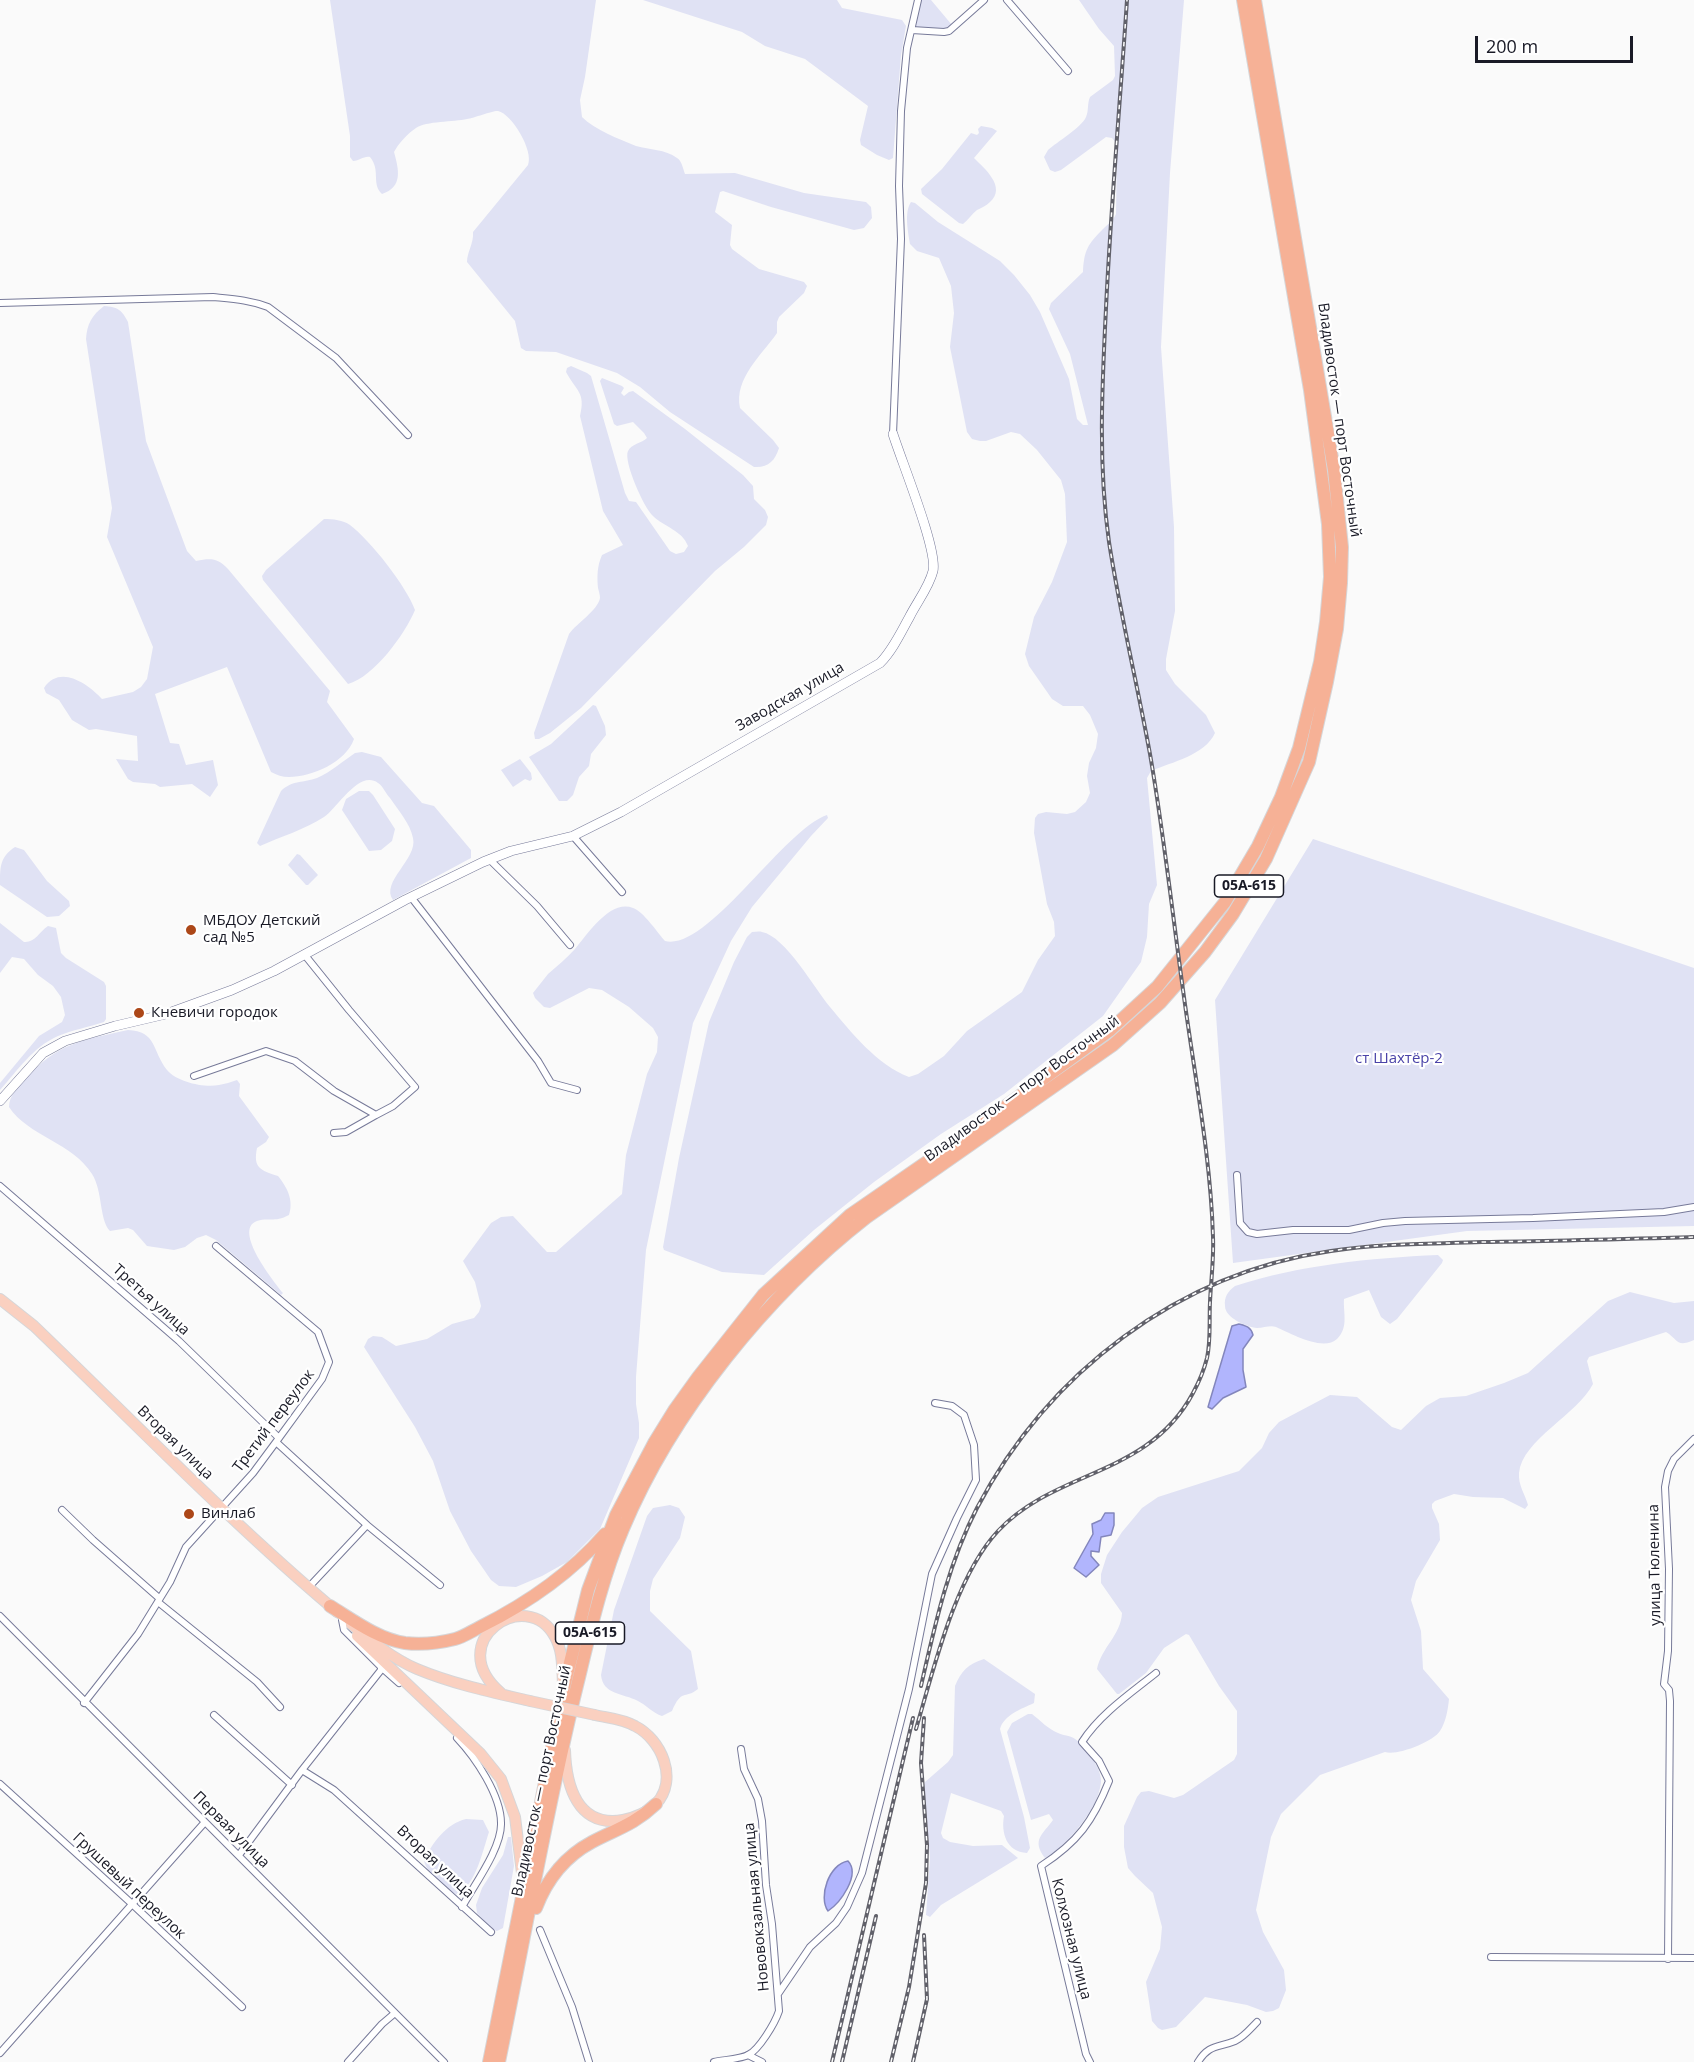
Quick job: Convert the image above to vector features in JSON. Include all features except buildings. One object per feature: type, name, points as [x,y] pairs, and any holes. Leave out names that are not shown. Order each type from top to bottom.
[{"type":"highway","name":"Владивосток — порт Восточный","points":[[489,2062],[564,1687],[588,1590],[609,1528],[649,1452],[675,1409],[763,1295],[850,1215],[973,1130],[1109,1030],[1157,987],[1225,902],[1258,846],[1281,797],[1299,748],[1320,662],[1330,578],[1328,524],[1310,390],[1243,0]]},
{"type":"highway","name":"Владивосток — порт Восточный","points":[[499,2062],[564,1740],[594,1615],[623,1529],[666,1446],[714,1374],[771,1305],[834,1243],[867,1217],[1113,1045],[1160,1003],[1205,952],[1233,914],[1266,859],[1309,762],[1337,629],[1342,547],[1332,459],[1256,0]]},
{"type":"highway","points":[[330,1606],[372,1631],[403,1643],[426,1644],[456,1639],[498,1618],[549,1585],[587,1554],[609,1528]]},
{"type":"highway","points":[[527,1925],[542,1892],[558,1868],[570,1856],[590,1843],[641,1819],[656,1804]]},
{"type":"main road","name":"Вторая улица","points":[[0,1299],[34,1326],[220,1508],[330,1606]]},
{"type":"main road","points":[[330,1606],[368,1638],[414,1668],[466,1687],[594,1715],[633,1725],[643,1731],[659,1746],[664,1757],[666,1779],[662,1794],[656,1804],[638,1815],[620,1820],[605,1820],[594,1816],[580,1806],[573,1795],[566,1773],[564,1740]]},
{"type":"main road","points":[[330,1606],[369,1648],[480,1753],[501,1779],[515,1817],[524,1888]]},
{"type":"main road","points":[[504,1695],[490,1684],[482,1667],[480,1652],[485,1635],[494,1625],[522,1616],[537,1619],[546,1625],[555,1636],[561,1651],[564,1687]]},
{"type":"street","points":[[893,434],[901,239],[899,180],[901,111],[907,48],[918,0]]},
{"type":"street","points":[[912,30],[944,32],[949,30],[984,0]]},
{"type":"street","points":[[1007,0],[1068,70]]},
{"type":"street","points":[[0,303],[213,297],[258,303],[268,307],[336,358],[408,435]]},
{"type":"street","name":"Заводская улица","points":[[0,1101],[43,1053],[65,1041],[185,1008],[244,985],[411,897],[489,859],[573,836],[621,812],[785,716],[873,668],[886,657],[926,587],[933,570],[934,560],[893,434]]},
{"type":"street","points":[[573,836],[622,892]]},
{"type":"street","points":[[489,859],[537,906],[570,945]]},
{"type":"street","points":[[411,897],[538,1061],[551,1083],[577,1090]]},
{"type":"street","points":[[304,954],[415,1087],[393,1106],[346,1132],[334,1133]]},
{"type":"street","points":[[194,1076],[266,1051],[295,1061],[334,1091],[376,1115]]},
{"type":"street","points":[[1237,1175],[1240,1223],[1243,1229],[1257,1234],[1293,1230],[1349,1230],[1405,1221],[1664,1212],[1694,1207]]},
{"type":"street","name":"Третья улица","points":[[0,1186],[179,1341],[367,1525],[440,1585]]},
{"type":"street","name":"Третий переулок","points":[[84,1703],[120,1659],[170,1582],[186,1547],[278,1440],[322,1378],[328,1362],[324,1344],[318,1332],[216,1246]]},
{"type":"street","points":[[778,1994],[810,1947],[836,1923],[847,1908],[862,1873],[909,1689],[933,1574],[976,1480],[975,1445],[964,1415],[952,1406],[935,1403]]},
{"type":"street","name":"улица Тюленина","points":[[1668,1959],[1669,1689],[1663,1679],[1668,1650],[1669,1569],[1665,1487],[1668,1471],[1674,1459],[1694,1439]]},
{"type":"street","points":[[62,1510],[158,1600],[257,1682],[280,1707]]},
{"type":"street","points":[[308,1588],[367,1525]]},
{"type":"street","name":"Первая улица","points":[[0,1616],[84,1703],[239,1855],[444,2062]]},
{"type":"street","points":[[342,1620],[344,1630],[381,1667],[429,1708],[459,1740],[474,1758],[490,1787],[502,1824],[497,1842],[462,1907]]},
{"type":"street","points":[[239,1855],[381,1670],[381,1667]]},
{"type":"street","name":"Колхозная улица","points":[[1090,2062],[1086,2054],[1041,1866],[1067,1847],[1089,1823],[1097,1811],[1109,1781],[1100,1761],[1082,1742],[1088,1732],[1122,1700],[1156,1673]]},
{"type":"street","points":[[214,1715],[292,1785]]},
{"type":"street","name":"Нововокзальная улица","points":[[741,1749],[744,1770],[758,1799],[762,1821],[766,1885],[778,1994],[776,2020],[760,2043],[748,2055]]},
{"type":"street","name":"Вторая улица","points":[[302,1770],[334,1790],[490,1932]]},
{"type":"street","name":"Грушевый переулок","points":[[0,1784],[242,2007]]},
{"type":"street","points":[[0,2053],[205,1822]]},
{"type":"street","points":[[540,1930],[572,2007],[589,2062]]},
{"type":"street","points":[[1491,1957],[1694,1958]]},
{"type":"street","points":[[348,2062],[395,2013]]},
{"type":"street","points":[[1198,2062],[1208,2049],[1234,2041],[1248,2032],[1257,2022]]},
{"type":"street","points":[[483,2062],[495,2034]]},
{"type":"street","points":[[714,2062],[748,2055],[762,2062]]},
{"type":"green space","points":[[330,0],[596,0],[580,100],[582,117],[587,122],[636,146],[672,155],[680,161],[685,174],[735,173],[804,193],[866,202],[871,207],[872,218],[864,228],[854,230],[720,192],[715,212],[732,225],[730,245],[732,249],[759,269],[804,282],[807,286],[804,293],[779,317],[777,333],[745,377],[741,387],[740,408],[779,448],[770,463],[754,467],[670,412],[640,387],[617,373],[556,352],[526,351],[521,348],[515,321],[467,262],[473,232],[528,165],[528,151],[525,143],[515,126],[498,111],[467,119],[421,126],[413,130],[394,152],[398,177],[393,187],[382,194],[377,186],[375,167],[370,157],[353,161],[350,157],[350,136]]},
{"type":"green space","points":[[643,0],[837,0],[842,8],[902,20],[906,26],[901,55],[893,158],[889,160],[861,145],[860,140],[868,106],[805,59],[765,46],[742,32]]},
{"type":"green space","points":[[920,0],[931,0],[952,25],[943,30],[916,27]]},
{"type":"green space","points":[[1079,0],[1184,0],[1170,173],[1161,347],[1174,527],[1175,611],[1166,670],[1175,684],[1206,715],[1215,733],[1204,747],[1178,761],[1151,771],[1147,778],[1157,885],[1149,904],[1147,937],[1141,962],[1103,1016],[1004,1094],[941,1134],[874,1182],[814,1230],[764,1275],[722,1272],[664,1250],[663,1247],[679,1158],[709,1022],[747,937],[752,932],[761,932],[780,943],[856,1037],[886,1065],[909,1077],[918,1074],[944,1056],[967,1031],[1022,992],[1038,960],[1055,936],[1054,922],[1047,904],[1034,833],[1035,818],[1038,814],[1046,812],[1067,814],[1075,812],[1086,802],[1090,793],[1087,776],[1089,763],[1096,748],[1098,734],[1090,715],[1083,706],[1063,706],[1052,699],[1029,666],[1025,654],[1034,617],[1052,582],[1067,542],[1065,494],[1061,480],[1037,450],[1020,434],[1011,432],[980,441],[972,439],[967,432],[950,347],[954,313],[951,286],[939,258],[917,251],[910,244],[907,217],[911,202],[915,203],[938,222],[1000,261],[1014,275],[1040,312],[1069,379],[1077,419],[1083,425],[1088,425],[1070,354],[1049,309],[1051,303],[1083,272],[1084,258],[1088,248],[1116,214],[1117,144],[1112,138],[1106,137],[1055,172],[1050,170],[1044,157],[1048,150],[1084,121],[1090,97],[1115,76],[1114,46]]},
{"type":"green space","points":[[981,126],[997,131],[974,158],[992,178],[996,190],[995,196],[963,224],[922,194],[921,189],[942,169],[971,133],[977,135],[979,133],[978,129]]},
{"type":"green space","points":[[104,306],[119,310],[128,322],[146,441],[187,551],[196,561],[214,560],[228,569],[330,691],[327,702],[354,739],[344,755],[327,767],[308,774],[289,777],[271,772],[227,667],[155,694],[170,743],[179,744],[186,765],[213,760],[218,785],[210,797],[192,784],[160,787],[128,779],[116,759],[138,761],[137,736],[96,729],[89,730],[72,720],[59,700],[46,693],[44,688],[58,677],[74,679],[82,683],[102,699],[133,692],[147,679],[153,647],[107,537],[112,508],[86,339],[91,320]]},
{"type":"green space","points":[[571,366],[591,376],[625,493],[629,501],[636,502],[670,551],[676,554],[684,552],[688,546],[682,536],[657,520],[649,511],[635,484],[627,456],[629,449],[647,438],[633,422],[617,426],[614,424],[600,381],[602,378],[622,386],[624,388],[621,393],[624,396],[633,391],[743,475],[753,486],[754,499],[765,510],[768,517],[766,525],[715,571],[581,708],[550,733],[535,739],[534,733],[569,634],[591,612],[600,598],[598,572],[602,555],[623,545],[603,511],[580,416],[581,397],[566,372]]},
{"type":"green space","points":[[324,519],[344,522],[358,532],[396,577],[415,610],[404,631],[388,653],[368,673],[348,684],[262,576]]},
{"type":"green space","points":[[593,705],[596,706],[605,726],[606,735],[591,754],[589,766],[579,777],[573,795],[567,801],[559,801],[529,757],[551,744]]},
{"type":"green space","points":[[362,752],[381,757],[422,803],[434,806],[471,850],[471,858],[393,900],[390,893],[391,886],[410,854],[413,838],[407,822],[383,788],[371,780],[356,785],[329,813],[317,821],[260,846],[257,843],[285,787],[322,776],[355,753]]},
{"type":"green space","points":[[520,759],[531,773],[532,779],[530,781],[525,779],[513,787],[501,770]]},
{"type":"green space","points":[[359,791],[369,791],[373,795],[395,829],[392,841],[381,850],[369,851],[342,810],[346,799]]},
{"type":"green space","points":[[827,815],[828,818],[752,907],[731,941],[693,1023],[646,1250],[636,1377],[639,1438],[600,1529],[567,1562],[516,1587],[499,1586],[491,1580],[471,1551],[450,1511],[433,1461],[415,1427],[364,1347],[368,1339],[373,1336],[382,1337],[396,1346],[427,1339],[452,1324],[474,1318],[481,1306],[475,1282],[463,1261],[491,1223],[501,1217],[513,1216],[547,1252],[556,1252],[622,1194],[626,1155],[647,1074],[657,1052],[658,1037],[653,1028],[629,1007],[602,990],[589,988],[550,1008],[544,1007],[533,993],[548,974],[572,952],[600,920],[616,909],[624,907],[637,910],[665,941],[682,939],[702,928],[723,910],[789,842],[809,825]]},
{"type":"green space","name":"ст Шахтёр-2","points":[[1313,839],[1694,968],[1694,1226],[1467,1231],[1233,1263],[1215,1000]]},
{"type":"green space","points":[[15,847],[24,850],[47,881],[69,901],[70,906],[59,916],[47,917],[0,885],[2,863],[6,854]]},
{"type":"green space","points":[[297,854],[318,875],[308,885],[288,865]]},
{"type":"green space","points":[[0,923],[24,942],[34,939],[48,926],[56,928],[61,953],[104,982],[106,1019],[104,1022],[63,1034],[41,1046],[0,1090],[0,1083],[39,1036],[62,1022],[65,1015],[61,997],[53,986],[38,975],[24,959],[12,957],[0,973]]},
{"type":"green space","points":[[128,1030],[137,1031],[149,1038],[162,1063],[177,1078],[206,1086],[237,1080],[240,1084],[239,1096],[269,1137],[257,1148],[257,1164],[262,1170],[278,1176],[287,1189],[290,1199],[289,1215],[279,1219],[257,1221],[251,1226],[249,1235],[258,1257],[283,1293],[281,1295],[216,1240],[206,1235],[197,1238],[185,1247],[174,1250],[147,1246],[133,1230],[128,1228],[110,1231],[104,1220],[95,1181],[84,1163],[27,1125],[9,1107],[10,1099],[16,1089],[48,1058],[84,1040]]},
{"type":"green space","points":[[1438,1255],[1443,1260],[1442,1263],[1397,1319],[1390,1324],[1381,1317],[1369,1290],[1344,1299],[1343,1330],[1337,1339],[1331,1342],[1307,1340],[1274,1326],[1257,1328],[1248,1326],[1232,1318],[1225,1306],[1227,1294],[1235,1286],[1285,1273],[1335,1264]]},
{"type":"green space","points":[[1630,1292],[1674,1303],[1694,1301],[1694,1340],[1681,1343],[1666,1332],[1589,1357],[1587,1361],[1593,1384],[1586,1395],[1540,1438],[1522,1461],[1519,1477],[1528,1505],[1525,1509],[1503,1498],[1454,1494],[1432,1504],[1439,1524],[1440,1540],[1416,1581],[1411,1600],[1421,1631],[1423,1669],[1449,1699],[1445,1720],[1440,1731],[1423,1744],[1398,1752],[1385,1752],[1320,1775],[1281,1814],[1271,1837],[1256,1910],[1263,1932],[1284,1970],[1286,1990],[1279,2008],[1266,2012],[1247,2005],[1205,1997],[1176,2027],[1162,2030],[1158,2028],[1152,2021],[1146,1982],[1160,1949],[1162,1927],[1153,1893],[1128,1868],[1124,1847],[1124,1826],[1141,1792],[1149,1791],[1174,1798],[1183,1795],[1234,1760],[1237,1754],[1237,1711],[1219,1686],[1189,1635],[1186,1634],[1164,1648],[1146,1673],[1117,1694],[1097,1669],[1102,1654],[1118,1628],[1122,1613],[1101,1583],[1101,1574],[1107,1555],[1142,1508],[1158,1497],[1239,1471],[1262,1448],[1269,1433],[1279,1422],[1330,1395],[1357,1397],[1392,1427],[1401,1430],[1426,1406],[1440,1398],[1466,1396],[1528,1373],[1608,1301]]},
{"type":"green space","points":[[670,1505],[679,1508],[685,1517],[680,1538],[653,1579],[650,1591],[650,1611],[691,1651],[698,1689],[678,1699],[672,1711],[662,1716],[632,1698],[610,1690],[603,1682],[601,1675],[614,1610],[647,1516],[653,1508]]},
{"type":"green space","points":[[984,1659],[1035,1694],[1034,1703],[1009,1716],[1000,1729],[1030,1848],[1027,1853],[1020,1852],[1006,1840],[1003,1828],[1004,1816],[1001,1811],[951,1793],[941,1833],[943,1838],[950,1842],[973,1846],[1002,1845],[1018,1858],[941,1905],[930,1917],[926,1915],[930,1858],[924,1786],[925,1782],[953,1755],[957,1681],[969,1666]]},
{"type":"green space","points":[[1032,1714],[1054,1731],[1079,1742],[1093,1760],[1101,1777],[1099,1792],[1088,1814],[1072,1836],[1045,1858],[1039,1842],[1042,1833],[1053,1820],[1049,1814],[1031,1820],[1007,1732],[1012,1723]]},
{"type":"green space","points":[[466,1819],[483,1820],[489,1832],[474,1874],[458,1895],[437,1881],[428,1871],[424,1860],[446,1829]]},
{"type":"green space","points":[[508,1837],[511,1837],[514,1866],[503,1928],[497,1931],[491,1929],[477,1913],[476,1905],[482,1888],[503,1855]]},
{"type":"water","points":[[1239,1324],[1250,1329],[1253,1335],[1243,1349],[1246,1387],[1223,1398],[1212,1409],[1208,1407],[1232,1326]]},
{"type":"water","points":[[1105,1513],[1114,1513],[1114,1525],[1111,1535],[1101,1537],[1099,1552],[1091,1551],[1091,1556],[1099,1565],[1086,1577],[1074,1568],[1093,1534],[1092,1524],[1101,1520]]},
{"type":"water","points":[[848,1861],[851,1867],[851,1881],[838,1902],[828,1911],[824,1898],[827,1882],[835,1868]]},
{"type":"railway","points":[[916,1729],[948,1624],[958,1598],[983,1550],[998,1531],[1021,1511],[1047,1495],[1127,1457],[1152,1441],[1174,1421],[1193,1393],[1203,1371],[1208,1351],[1213,1245],[1207,1160],[1156,789],[1113,569],[1103,484],[1102,396],[1110,231],[1127,0]]},
{"type":"railway","points":[[921,1686],[943,1595],[958,1551],[977,1508],[1006,1459],[1041,1414],[1080,1373],[1123,1337],[1170,1306],[1221,1281],[1275,1263],[1350,1248],[1694,1237]]},
{"type":"railway","points":[[832,2062],[913,1718]]},
{"type":"railway","points":[[891,2062],[909,1987],[926,1883],[927,1845],[921,1763],[924,1718]]},
{"type":"railway","points":[[842,2062],[876,1916]]},
{"type":"railway","points":[[913,2062],[927,1999],[924,1935]]},
{"type":"place","name":"МБДОУ Детский сад №5","points":[[191,930]]},
{"type":"place","name":"Кневичи городок","points":[[139,1013]]},
{"type":"place","name":"Винлаб","points":[[189,1514]]}]
